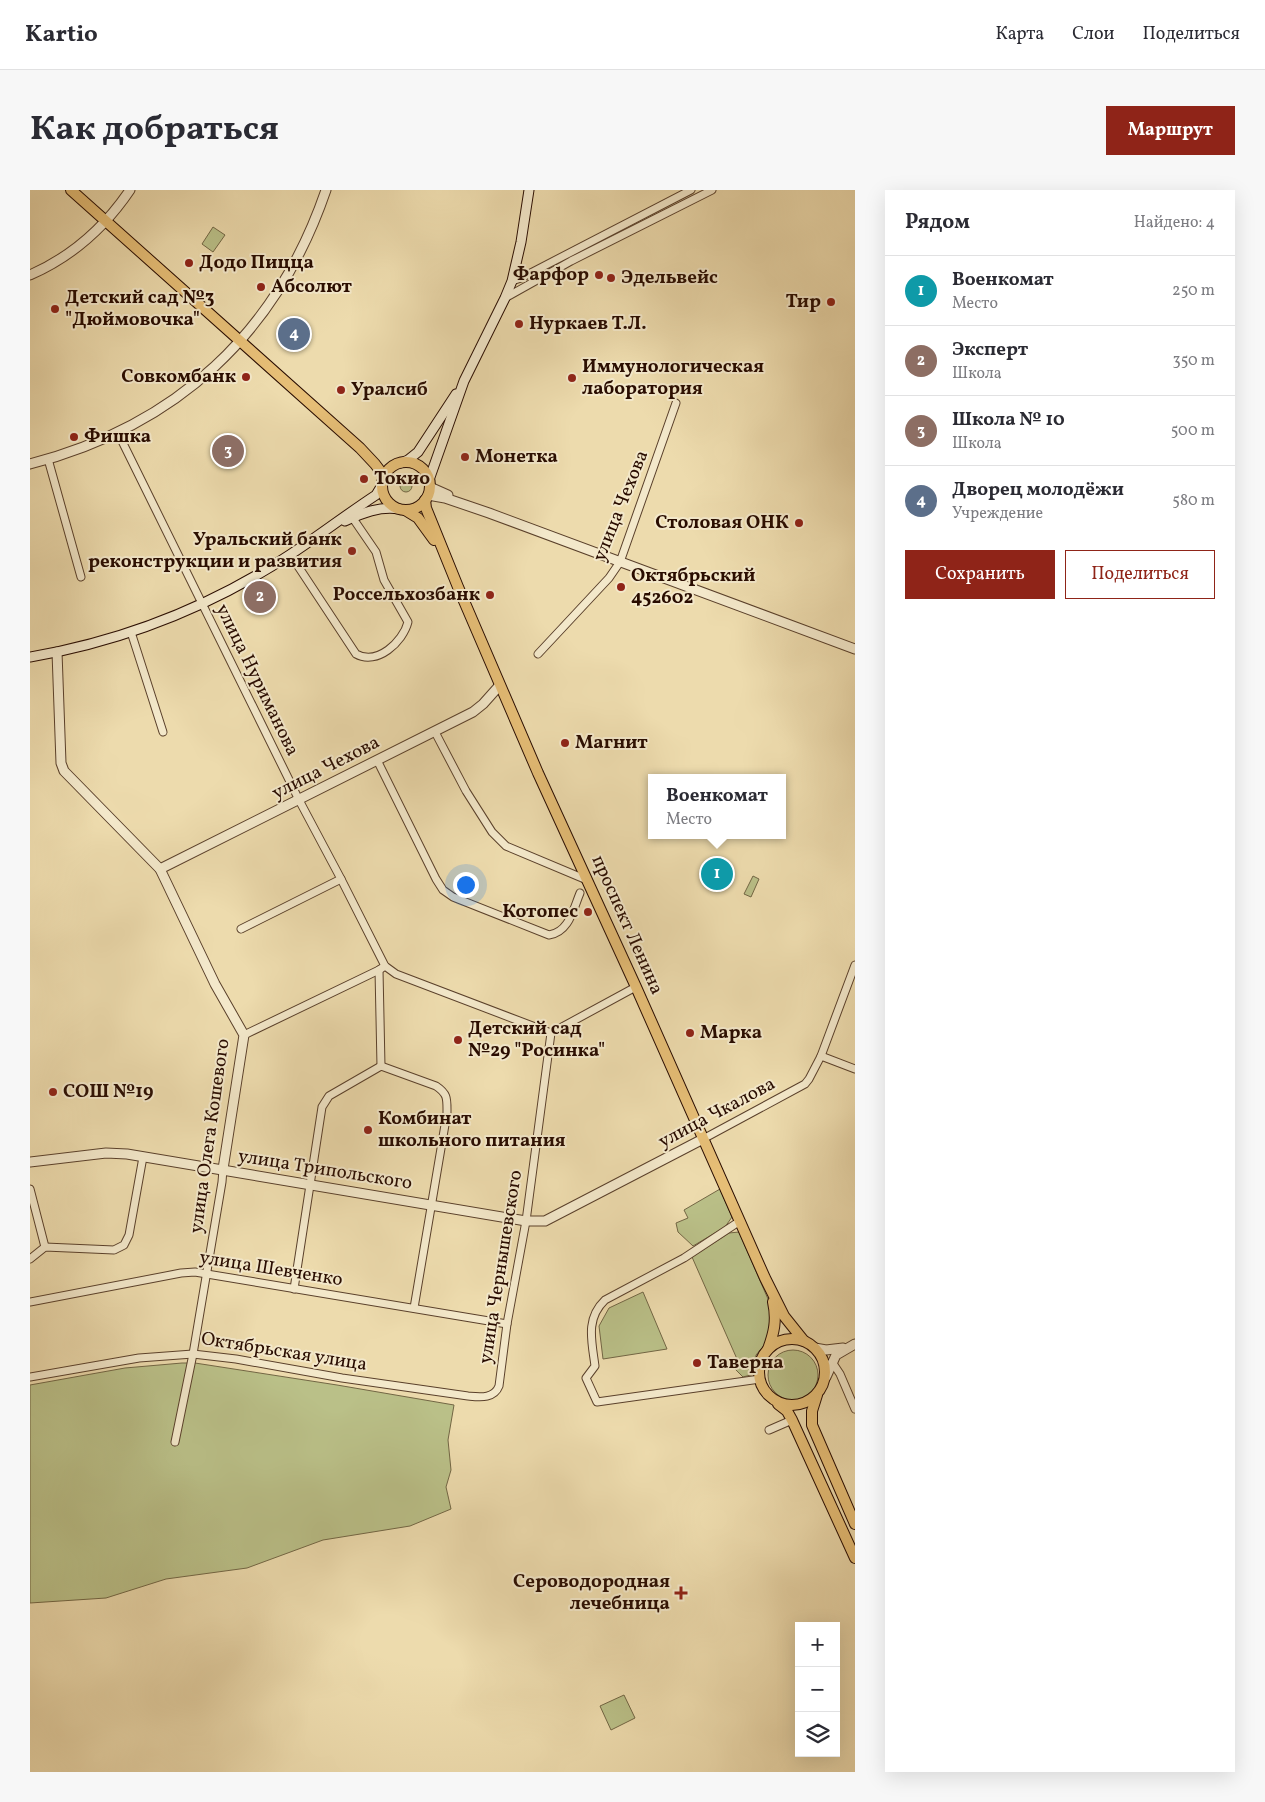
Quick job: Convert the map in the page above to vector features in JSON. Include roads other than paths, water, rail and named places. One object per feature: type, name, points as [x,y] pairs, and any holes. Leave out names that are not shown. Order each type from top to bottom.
[{"type":"main road","points":[[71,190],[360,448],[375,464],[383,481],[387,500],[402,509],[414,509],[428,490],[427,474],[413,463],[397,464],[378,460],[360,448]]},
{"type":"main road","points":[[383,481],[397,464]]},
{"type":"main road","name":"проспект Ленина","points":[[428,490],[426,508],[500,686],[765,1278],[784,1316],[804,1341]]},
{"type":"main road","name":"проспект Ленина","points":[[402,509],[412,512],[424,525],[433,538],[458,587]]},
{"type":"main road","name":"проспект Ленина","points":[[765,1278],[774,1305],[775,1318],[775,1329],[766,1352]]},
{"type":"main road","points":[[855,1524],[812,1425],[812,1411],[826,1377],[823,1360],[815,1348],[804,1341],[797,1339],[783,1340],[766,1352],[760,1364],[760,1379],[766,1392],[786,1411],[792,1420],[855,1558]]},
{"type":"main road","points":[[776,1401],[793,1406],[810,1400],[817,1395]]},
{"type":"street","points":[[30,275],[69,253],[106,221],[130,190]]},
{"type":"street","points":[[30,464],[84,448],[118,433],[152,414],[184,392],[214,367],[241,342],[271,302],[292,268],[312,227],[326,190]]},
{"type":"street","points":[[397,464],[408,460],[418,452],[464,381],[505,298],[512,281],[521,242],[529,190]]},
{"type":"street","points":[[512,281],[691,190]]},
{"type":"street","points":[[505,298],[570,261],[712,190]]},
{"type":"street","points":[[464,381],[428,490],[445,498],[855,649]]},
{"type":"street","name":"улица Чехова","points":[[538,654],[609,578],[620,562],[676,403]]},
{"type":"street","name":"улица Нуриманова","points":[[118,433],[299,800],[341,879],[382,968]]},
{"type":"street","points":[[48,459],[81,577]]},
{"type":"street","points":[[30,657],[57,652],[131,632],[202,604],[290,554],[376,495],[383,481]]},
{"type":"street","points":[[326,529],[368,511],[384,508],[402,509]]},
{"type":"street","points":[[290,554],[356,654],[359,656],[376,657],[390,648],[406,627],[407,618],[384,580],[376,552],[352,517]]},
{"type":"street","points":[[131,632],[163,732]]},
{"type":"street","name":"улица Олега Кошевого","points":[[57,652],[61,763],[64,771],[160,869],[215,984],[244,1035],[193,1354],[175,1442]]},
{"type":"street","name":"улица Чехова","points":[[160,869],[436,732],[479,708],[500,686]]},
{"type":"street","points":[[436,732],[466,791],[492,832],[506,846],[587,880]]},
{"type":"street","points":[[377,760],[436,879],[443,890],[453,898],[549,935],[556,934],[570,919],[580,893]]},
{"type":"street","points":[[241,929],[341,879]]},
{"type":"street","name":"улица Чкалова","points":[[526,1220],[545,1222],[805,1084],[810,1079],[821,1056],[855,965]]},
{"type":"street","points":[[244,1035],[382,968],[551,1033],[632,989]]},
{"type":"street","points":[[381,1066],[382,968]]},
{"type":"street","name":"улица Чернышевского","points":[[498,1386],[526,1220],[551,1033]]},
{"type":"street","points":[[821,1056],[855,1069]]},
{"type":"street","points":[[294,1289],[322,1108],[329,1096],[381,1066],[436,1086],[443,1091],[447,1099],[447,1113],[414,1308]]},
{"type":"street","name":"улица Трипольского","points":[[30,1162],[106,1153],[143,1156],[526,1220]]},
{"type":"street","points":[[30,1259],[45,1247],[114,1250],[124,1245],[129,1234],[143,1156]]},
{"type":"street","points":[[30,1189],[45,1247]]},
{"type":"street","points":[[740,1221],[684,1258],[604,1300],[598,1306],[590,1332],[595,1366],[586,1378],[597,1402],[760,1379]]},
{"type":"street","name":"улица Шевченко","points":[[30,1302],[181,1273],[206,1273],[507,1324]]},
{"type":"street","points":[[815,1348],[834,1350],[855,1344]]},
{"type":"street","points":[[826,1377],[836,1356],[855,1344]]},
{"type":"street","name":"Октябрьская улица","points":[[30,1378],[139,1358],[193,1354],[236,1359],[342,1378],[468,1396],[487,1396],[497,1391],[498,1386]]},
{"type":"street","points":[[832,1362],[840,1374],[855,1409]]},
{"type":"street","points":[[769,1430],[792,1420]]},
{"type":"place","name":"Додо Пицца","points":[[189,263]]},
{"type":"place","name":"Фарфор","points":[[599,275]]},
{"type":"place","name":"Эдельвейс","points":[[611,278]]},
{"type":"place","name":"Абсолют","points":[[261,287]]},
{"type":"place","name":"Тир","points":[[831,302]]},
{"type":"place","name":"Детский сад №3 \"Дюймовочка\"","points":[[55,309]]},
{"type":"place","name":"Нуркаев Т.Л.","points":[[519,324]]},
{"type":"place","name":"Дворец молодёжи","points":[[294,334]]},
{"type":"place","name":"Совкомбанк","points":[[246,377]]},
{"type":"place","name":"Иммунологическая лаборатория","points":[[572,378]]},
{"type":"place","name":"Уралсиб","points":[[341,390]]},
{"type":"place","name":"Фишка","points":[[74,437]]},
{"type":"place","name":"Школа № 10","points":[[228,451]]},
{"type":"place","name":"Монетка","points":[[465,457]]},
{"type":"place","name":"Токио","points":[[364,479]]},
{"type":"place","name":"Столовая ОНК","points":[[799,523]]},
{"type":"place","name":"Уральский банк реконструкции и развития","points":[[352,551]]},
{"type":"place","name":"Октябрьский 452602","points":[[621,587]]},
{"type":"place","name":"Россельхозбанк","points":[[490,595]]},
{"type":"place","name":"Эксперт","points":[[260,597]]},
{"type":"place","name":"Магнит","points":[[565,743]]},
{"type":"place","name":"Военкомат","points":[[717,874]]},
{"type":"place","name":"Котопес","points":[[588,912]]},
{"type":"place","name":"Марка","points":[[690,1033]]},
{"type":"place","name":"Детский сад №29 \"Росинка\"","points":[[458,1040]]},
{"type":"place","name":"СОШ №19","points":[[53,1092]]},
{"type":"place","name":"Комбинат школьного питания","points":[[368,1130]]},
{"type":"place","name":"Таверна","points":[[697,1363]]},
{"type":"place","name":"Сероводородная лечебница","points":[[681,1593]]}]
